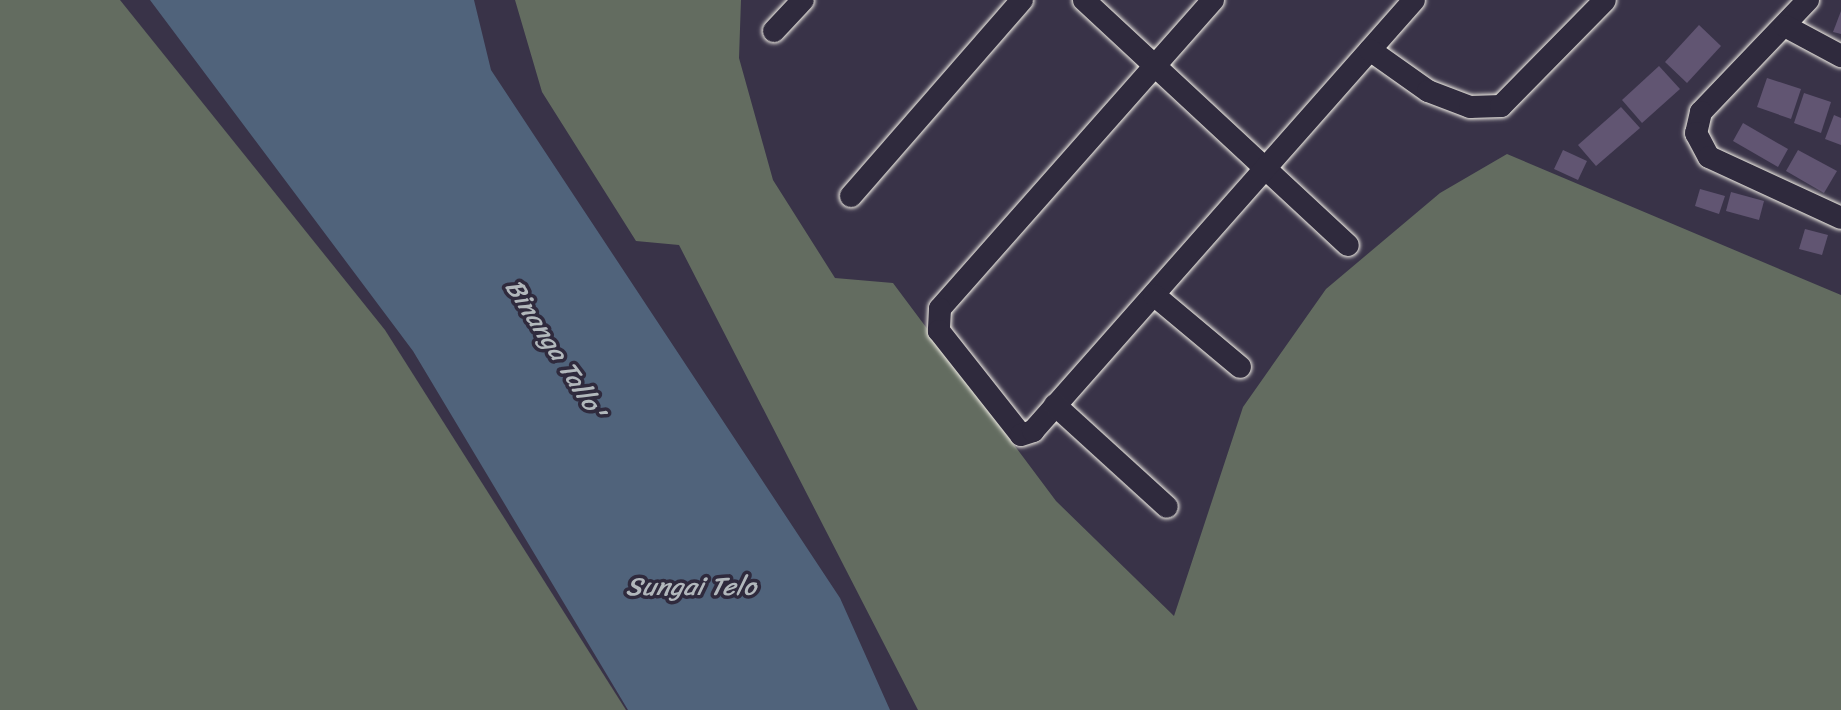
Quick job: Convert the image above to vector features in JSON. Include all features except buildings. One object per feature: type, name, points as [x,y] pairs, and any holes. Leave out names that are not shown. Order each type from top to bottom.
[{"type":"street","points":[[774,31],[803,0]]},
{"type":"street","points":[[851,196],[1022,0]]},
{"type":"street","points":[[1084,0],[1264,171],[1348,245]]},
{"type":"street","points":[[1213,0],[1157,67],[951,293],[936,319],[1021,435],[1055,405],[1414,0]]},
{"type":"street","points":[[1370,50],[1428,91],[1470,107],[1501,106],[1605,0]]},
{"type":"street","points":[[1808,0],[1701,112],[1697,143],[1740,175],[1841,218]]},
{"type":"street","points":[[1785,26],[1841,56]]},
{"type":"street","points":[[1154,295],[1240,367]]},
{"type":"street","points":[[1055,405],[1167,507]]},
{"type":"green space","points":[[0,0],[120,0],[385,330],[626,710],[0,710]]},
{"type":"green space","points":[[515,0],[741,0],[739,58],[773,180],[835,278],[893,283],[1056,501],[1174,616],[1243,407],[1326,289],[1440,193],[1507,154],[1841,295],[1841,710],[918,710],[679,245],[636,241],[542,92]]},
{"type":"water","name":"Sungai Telo","points":[[150,0],[474,0],[491,70],[840,598],[890,710],[628,710],[413,351]]},
{"type":"water label","name":"Binanga Tallo'","points":[[555,349]]}]
